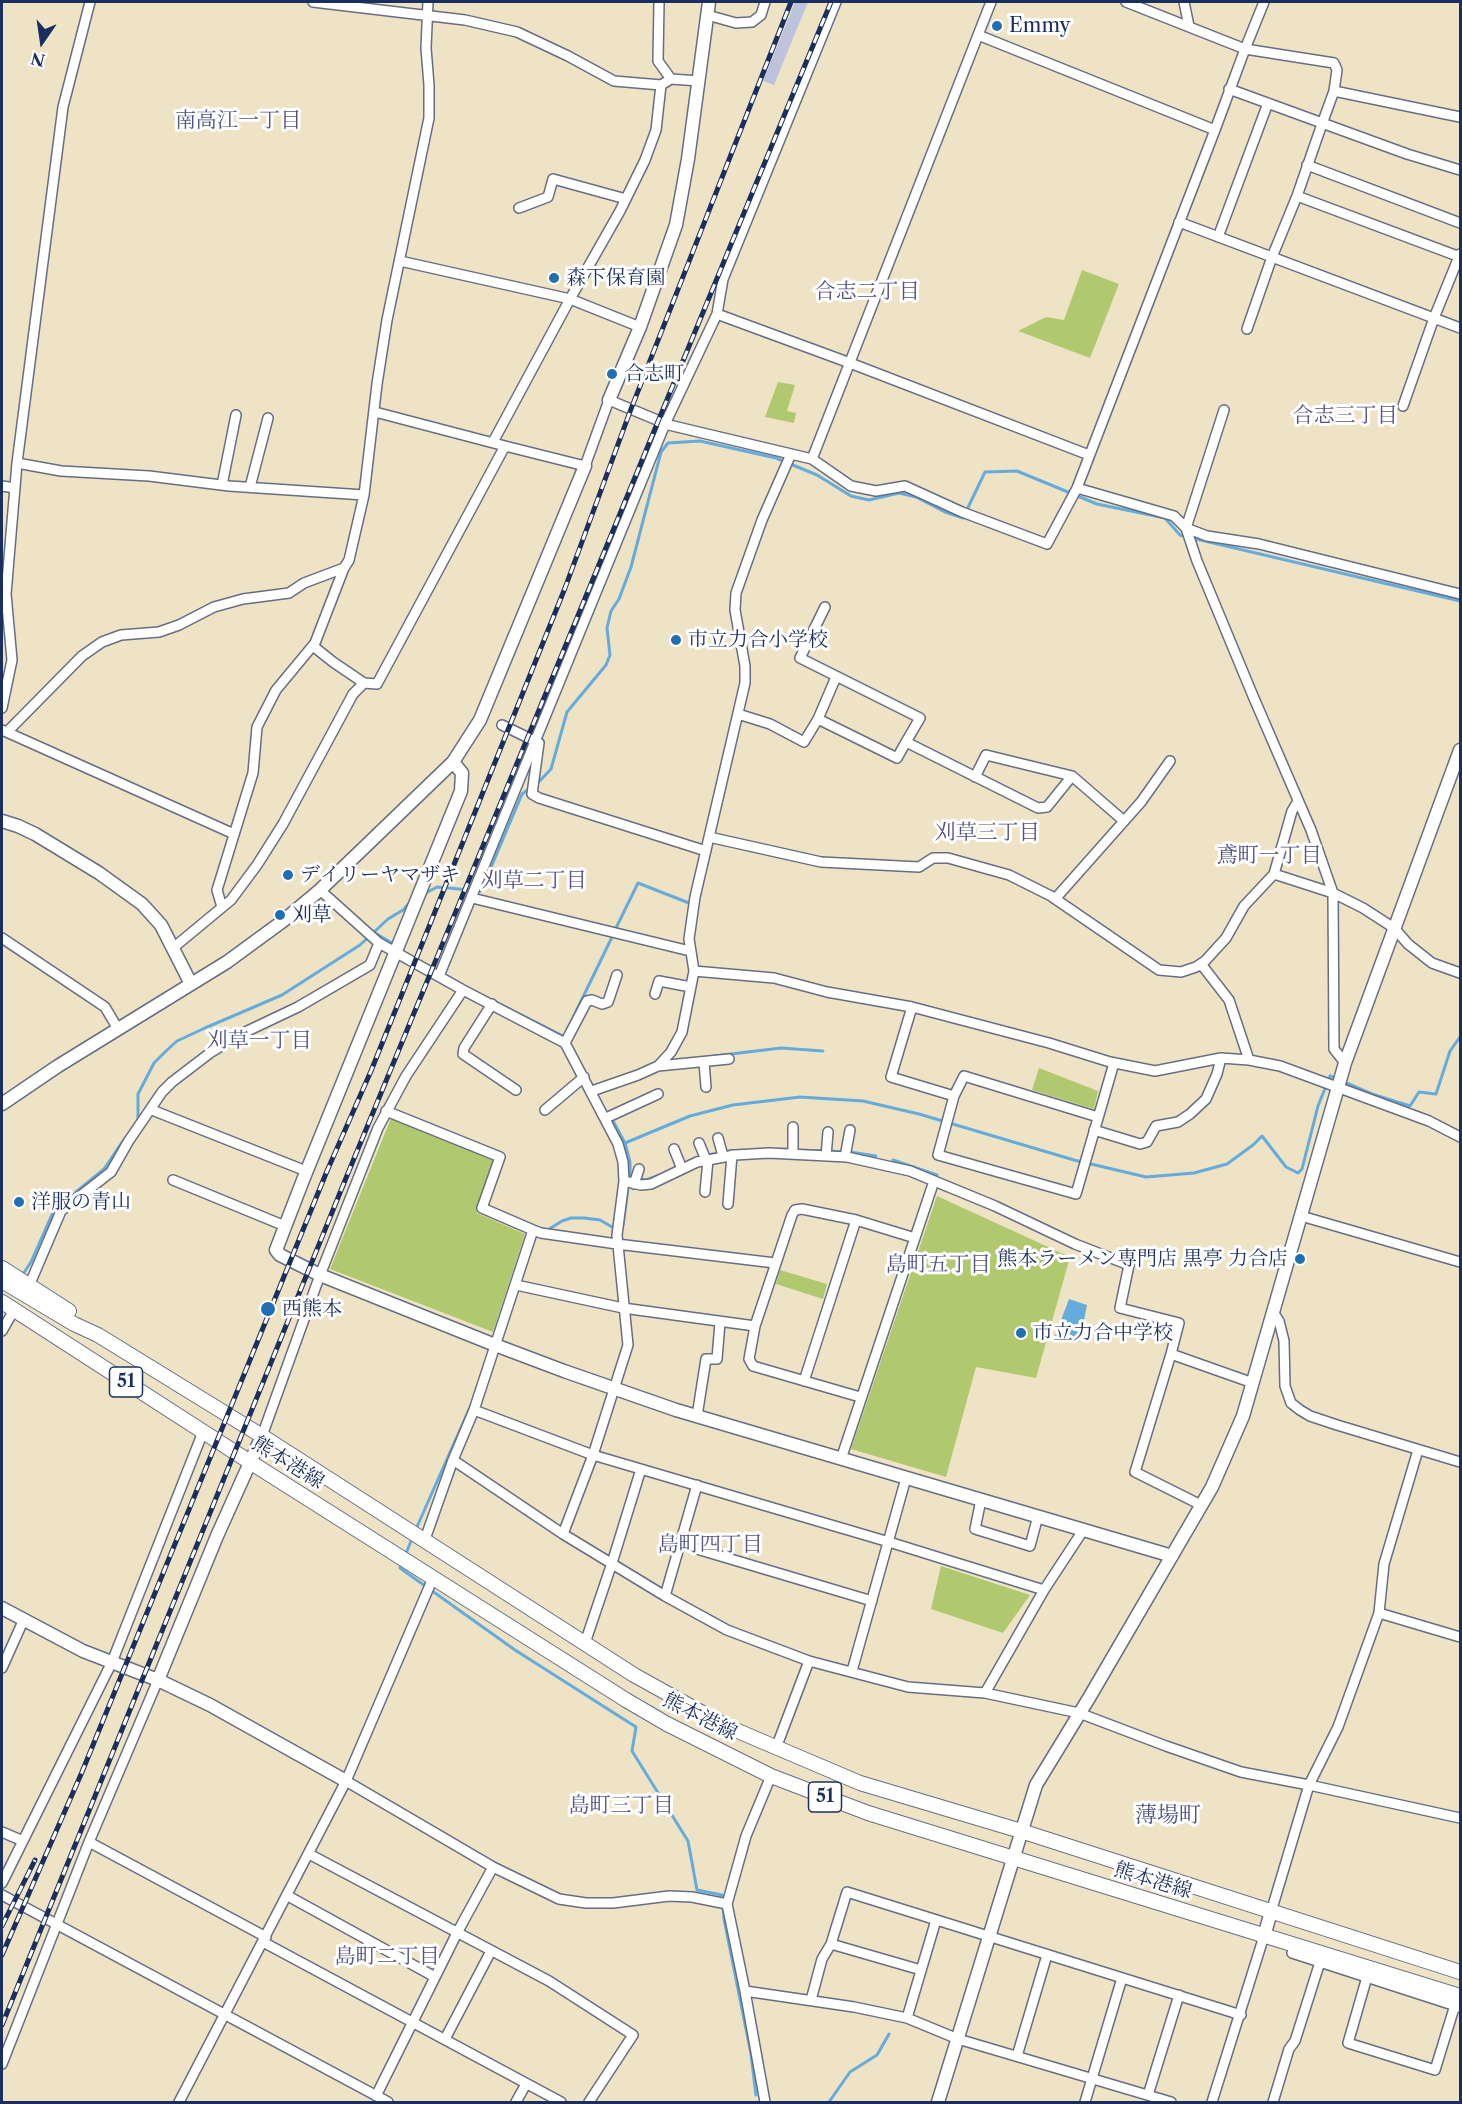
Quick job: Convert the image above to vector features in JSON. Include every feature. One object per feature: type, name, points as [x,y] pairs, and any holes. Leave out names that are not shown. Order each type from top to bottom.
[{"type":"main road","name":"熊本港線","points":[[2,1268],[80,1318],[98,1335]]},
{"type":"main road","name":"熊本港線","points":[[2,1281],[74,1324],[98,1335],[262,1436],[634,1675],[726,1726],[860,1783],[1461,1972]]},
{"type":"main road","name":"熊本港線","points":[[2,1302],[626,1700],[667,1724],[771,1776],[868,1812],[1264,1936],[1459,2003]]},
{"type":"street","points":[[2,708],[12,660],[6,594],[17,463],[63,107],[90,2]]},
{"type":"street","points":[[313,2],[465,20],[517,32],[614,81],[661,85],[670,79],[699,81]]},
{"type":"street","points":[[222,907],[217,890],[253,773],[257,727],[276,690],[313,646],[349,560],[364,495],[387,320],[429,118],[428,2]]},
{"type":"street","points":[[659,2],[658,60],[670,79]]},
{"type":"street","points":[[2,1104],[227,962],[283,921],[320,890],[453,762],[480,720],[585,466],[676,225],[688,159],[709,2]]},
{"type":"street","points":[[707,15],[736,23],[752,22],[761,15],[765,2]]},
{"type":"street","points":[[439,976],[665,424],[717,314],[723,279],[836,2]]},
{"type":"street","points":[[812,459],[991,2]]},
{"type":"street","points":[[1126,2],[1245,48],[1334,63],[1337,70],[1334,91],[1247,329]]},
{"type":"street","points":[[1184,2],[1189,26]]},
{"type":"street","points":[[609,400],[665,424],[812,459],[851,486],[876,491],[905,486],[962,512],[1047,544],[1077,488],[1264,2]]},
{"type":"street","points":[[978,35],[1215,130]]},
{"type":"street","points":[[493,442],[645,160],[656,130],[661,85]]},
{"type":"street","points":[[1229,89],[1407,154],[1461,170]]},
{"type":"street","points":[[1334,91],[1461,117]]},
{"type":"street","points":[[1218,237],[1268,103]]},
{"type":"street","points":[[1307,165],[1461,223]]},
{"type":"street","points":[[519,208],[548,197],[554,179],[626,199]]},
{"type":"street","points":[[1297,196],[1460,256],[1434,318],[1403,406]]},
{"type":"street","points":[[1179,222],[1461,328]]},
{"type":"street","points":[[400,261],[570,299],[639,327]]},
{"type":"street","points":[[717,314],[1089,455]]},
{"type":"street","points":[[1224,410],[1186,528],[1239,664],[1311,830],[1333,893],[1334,1049],[1346,1062]]},
{"type":"street","points":[[375,412],[585,466]]},
{"type":"street","points":[[222,485],[236,415]]},
{"type":"street","points":[[250,487],[268,418]]},
{"type":"street","points":[[313,646],[364,683],[377,684],[506,446]]},
{"type":"street","points":[[658,1065],[678,1041],[685,1022],[694,971],[690,951],[690,924],[745,684],[745,666],[735,610],[736,593],[762,520],[791,454]]},
{"type":"street","points":[[17,463],[61,471],[149,476],[222,485],[364,495]]},
{"type":"street","points":[[2,486],[15,488]]},
{"type":"street","points":[[1077,488],[1174,516],[1186,528],[1207,536],[1259,544],[1461,594]]},
{"type":"street","points":[[234,834],[5,730],[82,656],[102,642],[121,635],[159,632],[179,625],[214,607],[243,599],[289,593],[304,583],[344,568]]},
{"type":"street","points":[[818,718],[897,758],[920,718],[800,658],[825,607]]},
{"type":"street","points":[[738,714],[770,724],[804,742],[818,718],[836,677]]},
{"type":"street","points":[[173,948],[231,900],[257,865],[283,824],[353,694],[364,683]]},
{"type":"street","points":[[501,725],[535,739],[539,743],[532,794],[706,851]]},
{"type":"street","points":[[906,742],[1038,808],[1047,807],[1071,776]]},
{"type":"street","points":[[938,2103],[1036,1785],[1172,1556],[1233,1442],[1253,1383],[1346,1062],[1394,928],[1455,777],[1461,750]]},
{"type":"street","points":[[975,777],[986,755],[1071,776],[1124,821]]},
{"type":"street","points":[[1055,899],[1141,802],[1170,761]]},
{"type":"street","points":[[453,762],[462,773],[461,791],[397,953],[306,1171],[276,1250],[280,1255],[320,1275],[615,1389],[696,1416],[1172,1556]]},
{"type":"street","points":[[709,837],[821,861],[919,867],[933,858],[948,858],[1009,875],[1055,899],[1160,970],[1181,972],[1201,964],[1226,938],[1244,906],[1274,874],[1292,811],[1298,801]]},
{"type":"street","points":[[2,821],[35,834],[99,873],[142,904],[161,925],[191,984]]},
{"type":"street","points":[[1274,874],[1333,893],[1363,908],[1394,928],[1408,944],[1432,963],[1461,973]]},
{"type":"street","points":[[320,890],[379,943],[565,1043],[606,1118],[621,1153],[624,1181],[617,1244],[628,1345],[593,1455],[563,1534]]},
{"type":"street","points":[[472,898],[690,951]]},
{"type":"street","points":[[2,938],[105,1007],[118,1029]]},
{"type":"street","points":[[29,1286],[61,1211],[111,1172],[128,1142],[152,1110],[162,1092],[172,1082],[210,1053],[239,1035],[298,1007],[370,965],[379,943]]},
{"type":"street","points":[[1201,964],[1229,1000],[1249,1060]]},
{"type":"street","points":[[694,971],[774,978],[827,992],[912,1007],[1114,1063],[1157,1071],[1221,1058],[1280,1066],[1429,1121],[1461,1137]]},
{"type":"street","points":[[565,1043],[587,1001],[592,1000],[602,1004],[608,1002],[617,975]]},
{"type":"street","points":[[656,994],[659,981],[691,987]]},
{"type":"street","points":[[2,2064],[89,1842],[262,1436],[320,1275],[386,1111],[463,990]]},
{"type":"street","points":[[492,1004],[464,1048],[463,1054],[516,1090]]},
{"type":"street","points":[[912,1007],[891,1077],[954,1096]]},
{"type":"street","points":[[1094,1130],[1140,1144],[1147,1142],[1156,1126],[1178,1122],[1206,1099],[1221,1058]]},
{"type":"street","points":[[592,1091],[638,1075],[658,1065],[729,1059]]},
{"type":"street","points":[[704,1062],[706,1087]]},
{"type":"street","points":[[1098,1117],[964,1076],[954,1096],[938,1155],[1076,1194],[1114,1063]]},
{"type":"street","points":[[545,1110],[584,1077]]},
{"type":"street","points":[[606,1118],[658,1094]]},
{"type":"street","points":[[152,1110],[306,1171]]},
{"type":"street","points":[[386,1111],[500,1157],[482,1208],[533,1230],[617,1244],[775,1263]]},
{"type":"street","points":[[793,1126],[793,1154]]},
{"type":"street","points":[[845,1157],[850,1130]]},
{"type":"street","points":[[826,1156],[828,1132]]},
{"type":"street","points":[[718,1138],[728,1156],[728,1203]]},
{"type":"street","points":[[699,1143],[707,1160],[705,1192]]},
{"type":"street","points":[[674,1149],[682,1169]]},
{"type":"street","points":[[624,1181],[634,1184],[651,1184],[682,1169],[707,1160],[728,1156],[769,1153],[845,1157],[909,1172],[934,1181],[995,1206],[1075,1244],[1129,1265],[1120,1308],[1179,1323],[1135,1472],[1201,1505]]},
{"type":"street","points":[[634,1184],[639,1169]]},
{"type":"street","points":[[173,1180],[285,1226]]},
{"type":"street","points":[[841,1459],[934,1181]]},
{"type":"street","points":[[860,1397],[753,1366],[749,1359],[755,1326],[775,1263],[795,1210],[802,1209],[856,1220],[915,1238]]},
{"type":"street","points":[[1301,1216],[1461,1262]]},
{"type":"street","points":[[804,1381],[856,1220]]},
{"type":"street","points":[[424,1542],[453,1460],[474,1410],[533,1230]]},
{"type":"street","points":[[516,1285],[623,1308],[755,1326]]},
{"type":"street","points":[[2,1331],[14,1310]]},
{"type":"street","points":[[1273,1312],[1279,1321],[1284,1341],[1286,1386],[1291,1402],[1310,1416],[1461,1462]]},
{"type":"street","points":[[696,1416],[706,1359],[717,1359],[720,1322]]},
{"type":"street","points":[[1171,1354],[1253,1383]]},
{"type":"street","points":[[474,1410],[593,1455],[1044,1590]]},
{"type":"street","points":[[2,1883],[112,1662],[203,1432]]},
{"type":"street","points":[[1212,2103],[1241,2015],[1309,1785],[1338,1727],[1379,1613],[1384,1564],[1418,1450]]},
{"type":"street","points":[[453,1460],[563,1534],[665,1596],[727,1630],[809,1661],[908,1687],[985,1693],[1079,1713],[1241,1772],[1461,1818]]},
{"type":"street","points":[[585,1643],[641,1469]]},
{"type":"street","points":[[852,1671],[906,1478]]},
{"type":"street","points":[[665,1596],[697,1485]]},
{"type":"street","points":[[981,1500],[975,1529],[1030,1546],[1038,1516]]},
{"type":"street","points":[[985,1693],[1044,1590],[1084,1529]]},
{"type":"street","points":[[680,1544],[872,1601]]},
{"type":"street","points":[[179,2103],[346,1781],[433,1578]]},
{"type":"street","points":[[2,1608],[83,1651],[158,1680],[210,1705],[493,1867],[560,1899],[613,1904],[669,1896],[692,1896],[727,1904]]},
{"type":"street","points":[[1379,1613],[1461,1637]]},
{"type":"street","points":[[2,1668],[24,1619]]},
{"type":"street","points":[[776,1748],[809,1661]]},
{"type":"street","points":[[765,2103],[727,1904],[746,1836],[771,1776]]},
{"type":"street","points":[[2,1832],[23,1841]]},
{"type":"street","points":[[89,1842],[561,2103]]},
{"type":"street","points":[[309,1854],[549,1981],[633,2034],[589,2103]]},
{"type":"street","points":[[376,2096],[412,2021],[493,1867]]},
{"type":"street","points":[[811,2000],[822,1959],[831,1944],[847,1893],[1241,2015]]},
{"type":"street","points":[[2,1895],[388,2103]]},
{"type":"street","points":[[288,1896],[435,1977]]},
{"type":"street","points":[[907,2019],[936,1920]]},
{"type":"street","points":[[831,1944],[921,1970]]},
{"type":"street","points":[[446,2040],[491,1951]]},
{"type":"street","points":[[1292,1953],[1459,2003],[1435,2070],[1348,2043],[1367,1977]]},
{"type":"street","points":[[1017,2056],[1047,1955]]},
{"type":"street","points":[[1273,2103],[1289,2049],[1295,2041],[1320,1962]]},
{"type":"street","points":[[1085,2103],[1122,1978]]},
{"type":"street","points":[[745,1991],[811,2000],[907,2019],[958,2039],[1171,2103]]},
{"type":"street","points":[[1148,2095],[1179,1995]]},
{"type":"street","points":[[516,2103],[526,2084]]},
{"type":"shaded area","points":[[795,2],[808,2],[774,85],[763,81]]},
{"type":"green space","points":[[1082,270],[1119,284],[1090,358],[1018,331],[1046,317],[1064,320]]},
{"type":"green space","points":[[778,382],[795,385],[787,411],[796,413],[794,423],[765,417]]},
{"type":"green space","points":[[1039,1068],[1098,1091],[1094,1109],[1032,1090]]},
{"type":"green space","points":[[391,1118],[497,1159],[477,1213],[525,1234],[493,1332],[330,1269]]},
{"type":"green space","points":[[937,1196],[1070,1257],[1036,1378],[976,1367],[946,1477],[851,1449]]},
{"type":"green space","points":[[780,1270],[827,1284],[823,1299],[776,1284]]},
{"type":"green space","points":[[941,1566],[1030,1595],[1003,1633],[931,1609]]},
{"type":"water","points":[[1069,1299],[1087,1305],[1080,1341],[1055,1336]]},
{"type":"waterway","points":[[535,786],[551,769],[567,712],[606,665],[610,655],[607,628],[611,611],[619,599],[631,567],[661,452],[668,443],[700,441],[776,458],[817,475],[851,496],[869,500],[899,493],[916,497],[945,512],[963,518],[985,472],[1017,471],[1097,504],[1165,518],[1180,535],[1186,537]]},
{"type":"waterway","points":[[1192,538],[1460,601]]},
{"type":"waterway","points":[[424,894],[437,887],[481,891],[522,794],[529,789]]},
{"type":"waterway","points":[[616,928],[638,883],[689,903]]},
{"type":"waterway","points":[[136,1123],[138,1121],[138,1094],[154,1063],[177,1041],[282,995],[360,945],[411,901]]},
{"type":"waterway","points":[[375,933],[392,943]]},
{"type":"waterway","points":[[569,1026],[613,935]]},
{"type":"waterway","points":[[449,977],[464,986]]},
{"type":"waterway","points":[[486,997],[565,1037]]},
{"type":"waterway","points":[[1344,1082],[1410,1106],[1419,1092],[1436,1094],[1450,1051],[1460,1037]]},
{"type":"waterway","points":[[714,1056],[781,1048],[823,1051]]},
{"type":"waterway","points":[[546,1231],[571,1218],[600,1220],[612,1227],[623,1225],[630,1173],[630,1162],[625,1143],[690,1116],[733,1105],[800,1097],[863,1101],[919,1114],[1074,1160],[1146,1177],[1194,1173],[1227,1164],[1262,1136],[1286,1167],[1298,1173],[1302,1169],[1318,1106],[1330,1076],[1336,1078]]},
{"type":"waterway","points":[[613,1121],[625,1143]]},
{"type":"waterway","points":[[21,1277],[31,1262],[54,1210],[104,1169],[125,1138]]},
{"type":"waterway","points":[[728,1151],[790,1149]]},
{"type":"waterway","points":[[797,1150],[824,1151]]},
{"type":"waterway","points":[[830,1151],[843,1152]]},
{"type":"waterway","points":[[850,1152],[876,1156]]},
{"type":"waterway","points":[[707,1155],[719,1153]]},
{"type":"waterway","points":[[893,1160],[937,1175]]},
{"type":"waterway","points":[[641,1179],[646,1180],[657,1176]]},
{"type":"waterway","points":[[416,1529],[471,1405]]},
{"type":"waterway","points":[[405,1556],[411,1541]]},
{"type":"waterway","points":[[402,1562],[400,1568],[515,1650],[636,1727],[632,1751],[688,1841],[697,1890],[722,1895],[724,1919],[751,2054],[756,2095]]},
{"type":"waterway","points":[[829,2102],[850,2072],[877,2055],[889,2034]]},
{"type":"railway","points":[[2,1955],[82,1772],[327,1171],[371,1071],[565,588],[631,409],[791,2]]},
{"type":"railway","points":[[2,2025],[346,1178],[831,2]]},
{"type":"railway","points":[[2,1926],[35,1860]]},
{"type":"place","name":"Emmy","points":[[997,26]]},
{"type":"place","name":"森下保育園","points":[[554,278]]},
{"type":"place","name":"合志町","points":[[612,374]]},
{"type":"place","name":"市立力合小学校","points":[[676,640]]},
{"type":"place","name":"デイリーヤマザキ","points":[[288,875]]},
{"type":"place","name":"刈草","points":[[280,915]]},
{"type":"place","name":"洋服の青山","points":[[19,1202]]},
{"type":"place","name":"熊本ラーメン専門店 黒亭 力合店","points":[[1300,1259]]},
{"type":"place","name":"西熊本","points":[[268,1309]]},
{"type":"place","name":"市立力合中学校","points":[[1021,1333]]},
{"type":"district","name":"南高江一丁目","points":[[238,121]]},
{"type":"district","name":"合志二丁目","points":[[867,292]]},
{"type":"district","name":"合志三丁目","points":[[1345,416]]},
{"type":"district","name":"刈草三丁目","points":[[987,833]]},
{"type":"district","name":"鳶町一丁目","points":[[1269,856]]},
{"type":"district","name":"刈草二丁目","points":[[534,881]]},
{"type":"district","name":"刈草一丁目","points":[[259,1041]]},
{"type":"district","name":"島町五丁目","points":[[938,1265]]},
{"type":"district","name":"島町四丁目","points":[[710,1545]]},
{"type":"district","name":"島町三丁目","points":[[621,1806]]},
{"type":"district","name":"薄場町","points":[[1168,1816]]},
{"type":"district","name":"島町二丁目","points":[[387,1957]]}]
